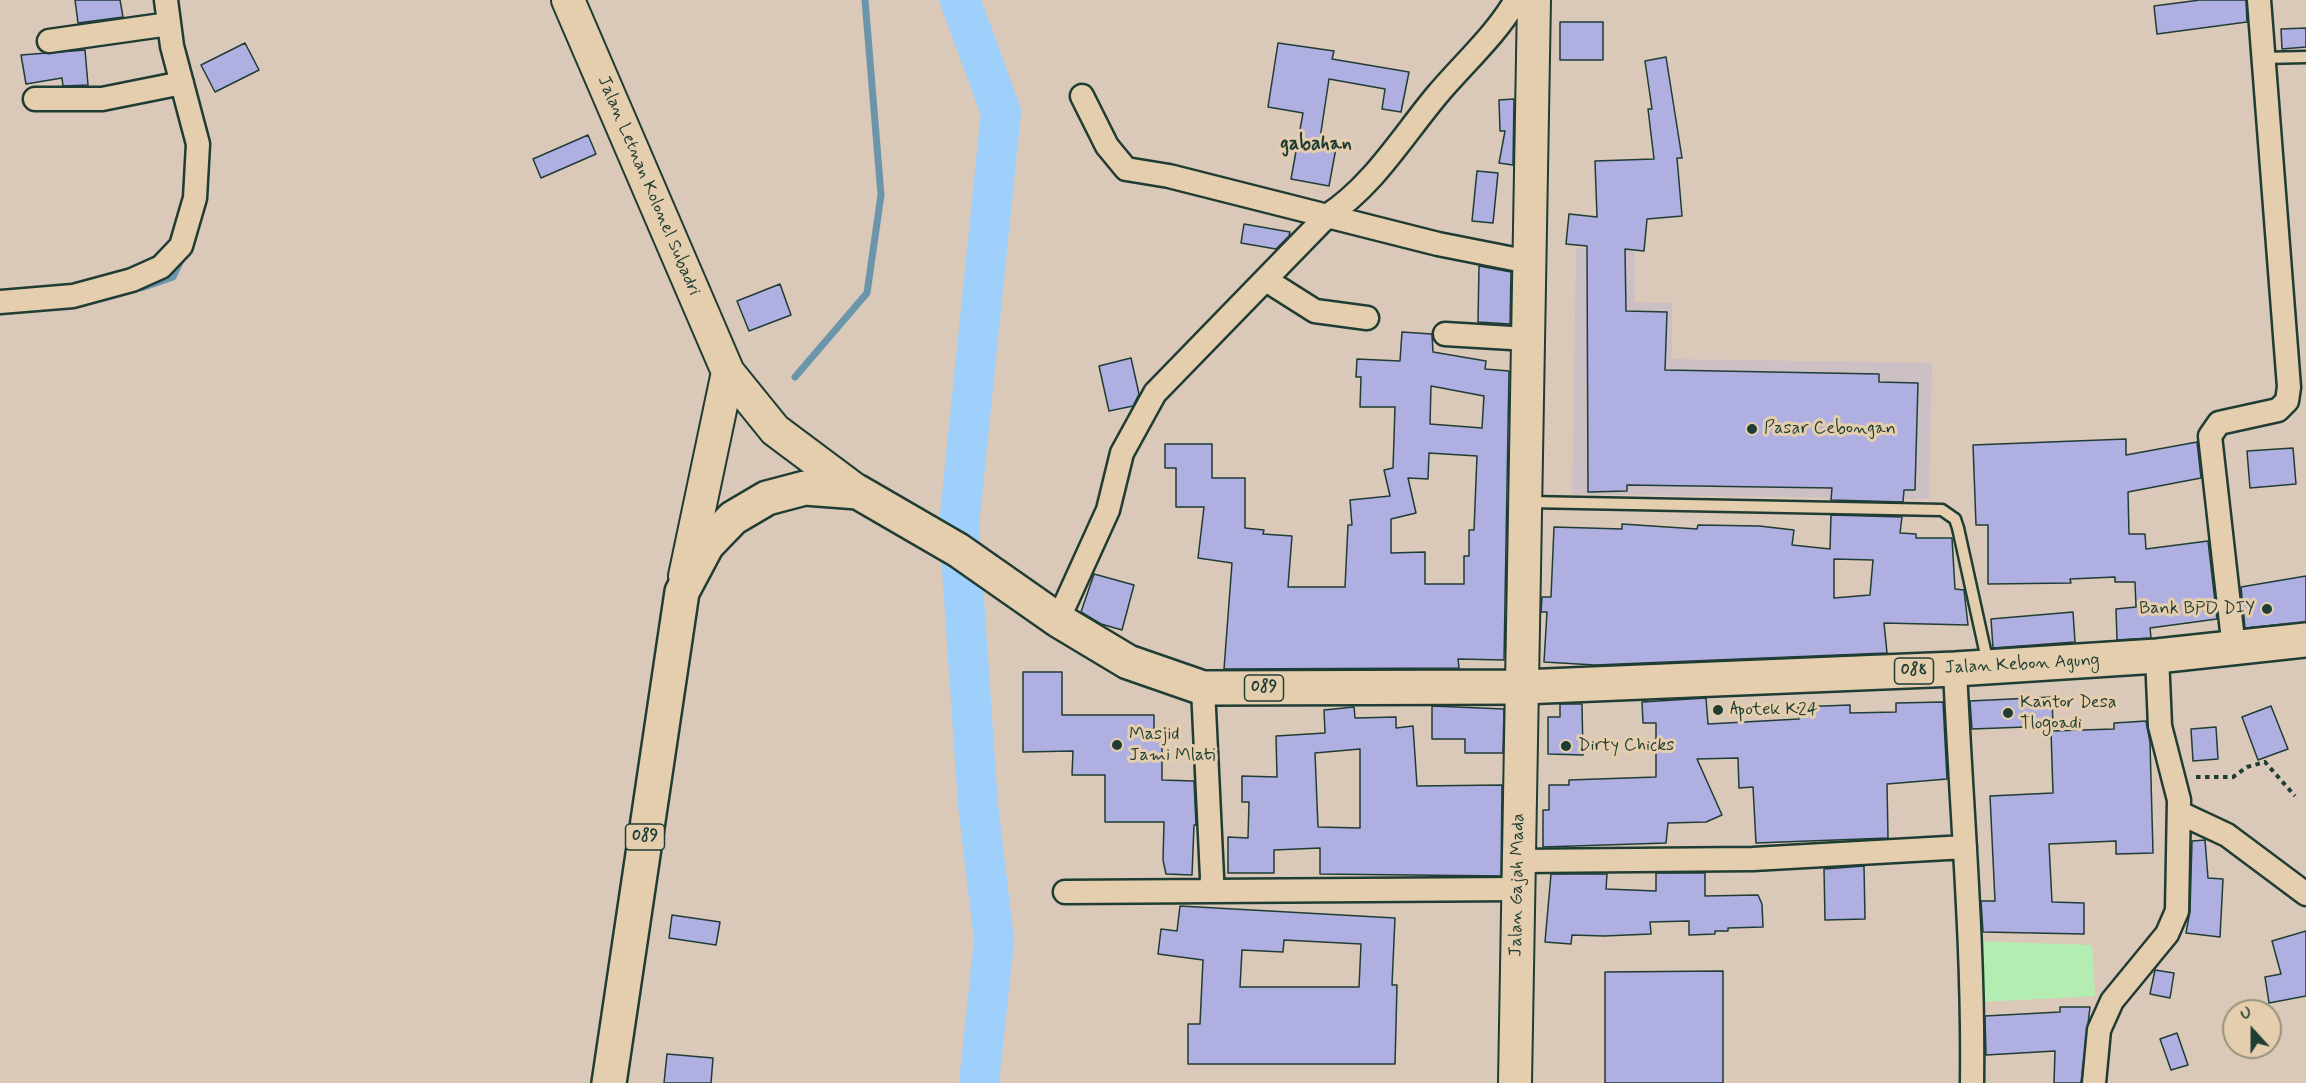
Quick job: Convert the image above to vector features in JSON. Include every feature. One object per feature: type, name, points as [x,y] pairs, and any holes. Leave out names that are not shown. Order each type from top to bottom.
[{"type":"main road","name":"Jalan Letnan Kolonel Subadri","points":[[568,0],[728,372],[775,430],[858,492]]},
{"type":"main road","name":"Jalan Gajah Mada","points":[[1515,1083],[1534,0]]},
{"type":"main road","points":[[682,592],[728,372]]},
{"type":"main road","name":"089","points":[[609,1083],[682,592],[707,545],[733,518],[767,498],[805,488],[858,492],[958,550],[1058,620],[1128,662],[1203,688],[1522,687]]},
{"type":"main road","name":"Jalan Kebon Agung","points":[[1522,687],[1955,669],[2157,656],[2306,640]]},
{"type":"street","points":[[0,302],[73,296],[132,279],[161,267],[181,246],[195,198],[198,144],[172,46],[166,0]]},
{"type":"street","points":[[1058,620],[1108,510],[1122,453],[1155,393],[1327,216],[1350,201],[1435,97],[1507,16],[1516,0]]},
{"type":"street","points":[[2234,648],[2210,436],[2219,423],[2278,410],[2287,401],[2289,387],[2259,0]]},
{"type":"street","points":[[49,41],[170,24]]},
{"type":"street","points":[[35,99],[102,99],[182,84]]},
{"type":"street","points":[[1082,96],[1107,146],[1126,169],[1169,176],[1327,216],[1530,262]]},
{"type":"street","points":[[1266,280],[1316,311],[1367,318]]},
{"type":"street","points":[[1445,334],[1528,339]]},
{"type":"street","points":[[2094,1083],[2099,1030],[2112,1001],[2168,934],[2177,911],[2180,813],[2174,775],[2160,726],[2157,656]]},
{"type":"street","points":[[1955,669],[1973,1014],[1972,1083]]},
{"type":"street","points":[[1203,688],[1211,891]]},
{"type":"street","points":[[2180,813],[2227,834],[2306,894]]},
{"type":"street","points":[[1065,892],[1211,891],[1517,875],[1965,847]]},
{"type":"lane","points":[[2264,58],[2306,57]]},
{"type":"lane","points":[[1525,502],[1942,510],[1955,519],[1958,528],[1988,667]]},
{"type":"path","points":[[2174,775],[2209,778],[2233,777],[2247,767],[2265,762],[2295,796]]},
{"type":"shaded area","name":"Pasar Cebongan","points":[[1576,248],[1635,249],[1635,302],[1672,303],[1672,359],[1932,363],[1929,499],[1572,494]]},
{"type":"green space","points":[[1980,941],[2092,945],[2095,996],[1982,1002]]},
{"type":"building","points":[[75,0],[120,0],[123,17],[78,23]]},
{"type":"building","points":[[2200,0],[2246,0],[2247,22],[2157,34],[2154,6]]},
{"type":"building","points":[[1560,22],[1603,22],[1603,60],[1560,60]]},
{"type":"building","points":[[2306,28],[2306,47],[2282,49],[2281,29]]},
{"type":"building","points":[[245,43],[259,70],[215,92],[201,65]]},
{"type":"building","points":[[1278,43],[1334,51],[1332,59],[1409,72],[1401,112],[1382,109],[1385,89],[1329,79],[1319,145],[1336,148],[1329,186],[1291,179],[1303,113],[1268,107]]},
{"type":"building","points":[[85,50],[88,85],[63,86],[62,78],[26,84],[21,55]]},
{"type":"building","name":"Pasar Cebongan","points":[[1666,57],[1682,158],[1677,158],[1682,216],[1647,219],[1644,251],[1625,249],[1626,311],[1667,312],[1665,370],[1879,374],[1879,382],[1918,383],[1915,490],[1904,490],[1903,502],[1831,500],[1832,488],[1627,485],[1627,491],[1588,492],[1587,246],[1566,244],[1569,214],[1597,217],[1595,161],[1654,159],[1648,109],[1652,109],[1645,61]]},
{"type":"building","points":[[1514,99],[1513,165],[1499,163],[1505,131],[1500,131],[1499,100]]},
{"type":"building","points":[[588,135],[596,154],[541,178],[533,159]]},
{"type":"building","points":[[1477,171],[1498,173],[1493,223],[1472,221]]},
{"type":"building","points":[[1244,224],[1290,232],[1276,249],[1241,243]]},
{"type":"building","points":[[1479,266],[1511,272],[1510,324],[1478,322]]},
{"type":"building","points":[[780,284],[791,315],[749,331],[737,301]]},
{"type":"building","points":[[1402,332],[1432,334],[1433,352],[1486,361],[1485,369],[1509,371],[1504,660],[1458,659],[1459,668],[1224,669],[1232,563],[1198,558],[1204,507],[1176,507],[1176,468],[1165,468],[1165,444],[1212,444],[1212,478],[1245,478],[1245,528],[1264,530],[1263,534],[1292,536],[1288,587],[1345,587],[1348,525],[1352,525],[1350,500],[1390,496],[1384,470],[1393,468],[1395,407],[1360,407],[1361,377],[1356,377],[1357,359],[1400,361]],"holes":[[[1431,386],[1484,396],[1482,428],[1430,424]],[[1429,453],[1477,456],[1474,530],[1469,530],[1469,556],[1464,556],[1464,584],[1425,584],[1425,552],[1391,553],[1391,519],[1416,513],[1408,478],[1428,479]]]},
{"type":"building","points":[[1131,358],[1139,394],[1133,406],[1109,411],[1099,366]]},
{"type":"building","points":[[2126,439],[2126,455],[2197,442],[2201,478],[2128,492],[2129,534],[2145,534],[2146,549],[2208,541],[2217,619],[2150,628],[2151,638],[2117,640],[2116,609],[2136,607],[2135,582],[2115,582],[2115,577],[2070,579],[2071,583],[1988,584],[1988,525],[1976,525],[1973,445]]},
{"type":"building","points":[[2293,448],[2296,484],[2250,488],[2247,451]]},
{"type":"building","points":[[1831,515],[1902,517],[1900,533],[1916,534],[1916,538],[1952,538],[1955,589],[1964,590],[1968,625],[1884,623],[1887,653],[1595,665],[1544,662],[1547,612],[1541,612],[1542,597],[1551,597],[1554,527],[1622,529],[1622,524],[1697,529],[1698,525],[1759,526],[1794,530],[1792,545],[1830,549]],"holes":[[[1834,559],[1873,560],[1870,595],[1834,598]]]},
{"type":"building","points":[[1094,574],[1134,585],[1122,630],[1101,624],[1081,612]]},
{"type":"building","name":"Bank BPD DIY","points":[[2306,576],[2306,622],[2245,628],[2241,587]]},
{"type":"building","points":[[2073,612],[2075,642],[1993,648],[1991,619]]},
{"type":"building","points":[[1023,672],[1062,672],[1062,715],[1154,715],[1154,729],[1162,729],[1162,780],[1194,781],[1196,825],[1194,825],[1192,875],[1166,874],[1163,860],[1164,822],[1105,822],[1105,775],[1072,775],[1073,751],[1023,752]]},
{"type":"building","name":"Kantor Desa Tlogoadi","points":[[2052,697],[2053,726],[1972,729],[1970,701]]},
{"type":"building","points":[[1706,698],[1708,724],[1799,719],[1798,707],[1850,705],[1850,713],[1896,712],[1896,703],[1943,702],[1947,779],[1887,784],[1888,838],[1756,843],[1753,787],[1739,788],[1738,758],[1697,759],[1722,815],[1706,822],[1668,823],[1666,843],[1543,847],[1543,810],[1549,810],[1549,785],[1569,785],[1569,780],[1656,777],[1656,723],[1643,723],[1642,702]]},
{"type":"building","name":"Dirty Chicks","points":[[1560,704],[1582,704],[1583,755],[1548,754],[1548,717],[1560,717]]},
{"type":"building","points":[[1432,706],[1504,709],[1503,753],[1465,753],[1465,739],[1432,739]]},
{"type":"building","points":[[2271,706],[2288,749],[2258,760],[2242,717]]},
{"type":"building","points":[[1354,707],[1355,718],[1396,717],[1396,728],[1413,726],[1417,786],[1502,785],[1501,876],[1320,874],[1320,848],[1274,850],[1274,873],[1228,873],[1228,837],[1248,838],[1249,802],[1242,802],[1242,776],[1277,777],[1276,736],[1325,733],[1324,710]],"holes":[[[1360,749],[1360,828],[1318,827],[1315,753]]]},
{"type":"building","points":[[2146,721],[2150,742],[2153,853],[2116,854],[2116,841],[2049,844],[2052,902],[2084,903],[2084,934],[1983,932],[1981,901],[1995,901],[1990,796],[2053,793],[2051,731],[2114,729],[2114,723]]},
{"type":"building","points":[[2216,727],[2218,759],[2193,761],[2191,729]]},
{"type":"building","points":[[2205,840],[2208,878],[2223,879],[2220,937],[2186,933],[2190,911],[2192,841]]},
{"type":"building","points":[[1864,866],[1865,919],[1825,920],[1824,869]]},
{"type":"building","points":[[1656,873],[1705,873],[1705,896],[1758,895],[1762,904],[1763,927],[1728,928],[1728,931],[1715,931],[1715,934],[1689,935],[1689,921],[1650,922],[1651,934],[1572,935],[1571,944],[1545,942],[1551,874],[1607,874],[1606,889],[1656,891]]},
{"type":"building","points":[[1180,906],[1395,918],[1392,985],[1397,985],[1395,1064],[1188,1064],[1188,1024],[1200,1024],[1203,960],[1158,954],[1161,929],[1177,931]],"holes":[[[1284,940],[1361,944],[1359,987],[1240,987],[1242,950],[1283,952]]]},
{"type":"building","points":[[672,915],[720,922],[716,945],[669,938]]},
{"type":"building","points":[[2306,931],[2306,996],[2282,1001],[2268,999],[2265,977],[2281,974],[2272,941]]},
{"type":"building","points":[[2155,970],[2174,973],[2170,998],[2150,994]]},
{"type":"building","points":[[1723,971],[1723,1083],[1605,1083],[1605,972]]},
{"type":"building","points":[[2060,1007],[2090,1007],[2081,1083],[2054,1083],[2055,1051],[1986,1055],[1985,1016],[2060,1012]]},
{"type":"building","points":[[2177,1033],[2188,1065],[2171,1070],[2160,1039]]},
{"type":"building","points":[[667,1054],[713,1058],[711,1083],[664,1083]]},
{"type":"waterway","points":[[795,377],[867,293],[881,195],[865,0]]},
{"type":"waterway","points":[[960,0],[1001,112],[959,525],[978,805],[994,940],[979,1083]]},
{"type":"waterway","points":[[141,288],[173,277],[182,258]]},
{"type":"place","name":"Pasar Cebongan","points":[[1752,429]]},
{"type":"place","name":"Bank BPD DIY","points":[[2267,609]]},
{"type":"place","name":"Apotek K24","points":[[1718,710]]},
{"type":"place","name":"Kantor Desa Tlogoadi","points":[[2008,713]]},
{"type":"place","name":"Masjid Jami Mlati","points":[[1117,745]]},
{"type":"place","name":"Dirty Chicks","points":[[1566,746]]},
{"type":"district","name":"gabahan","points":[[1316,145]]}]
